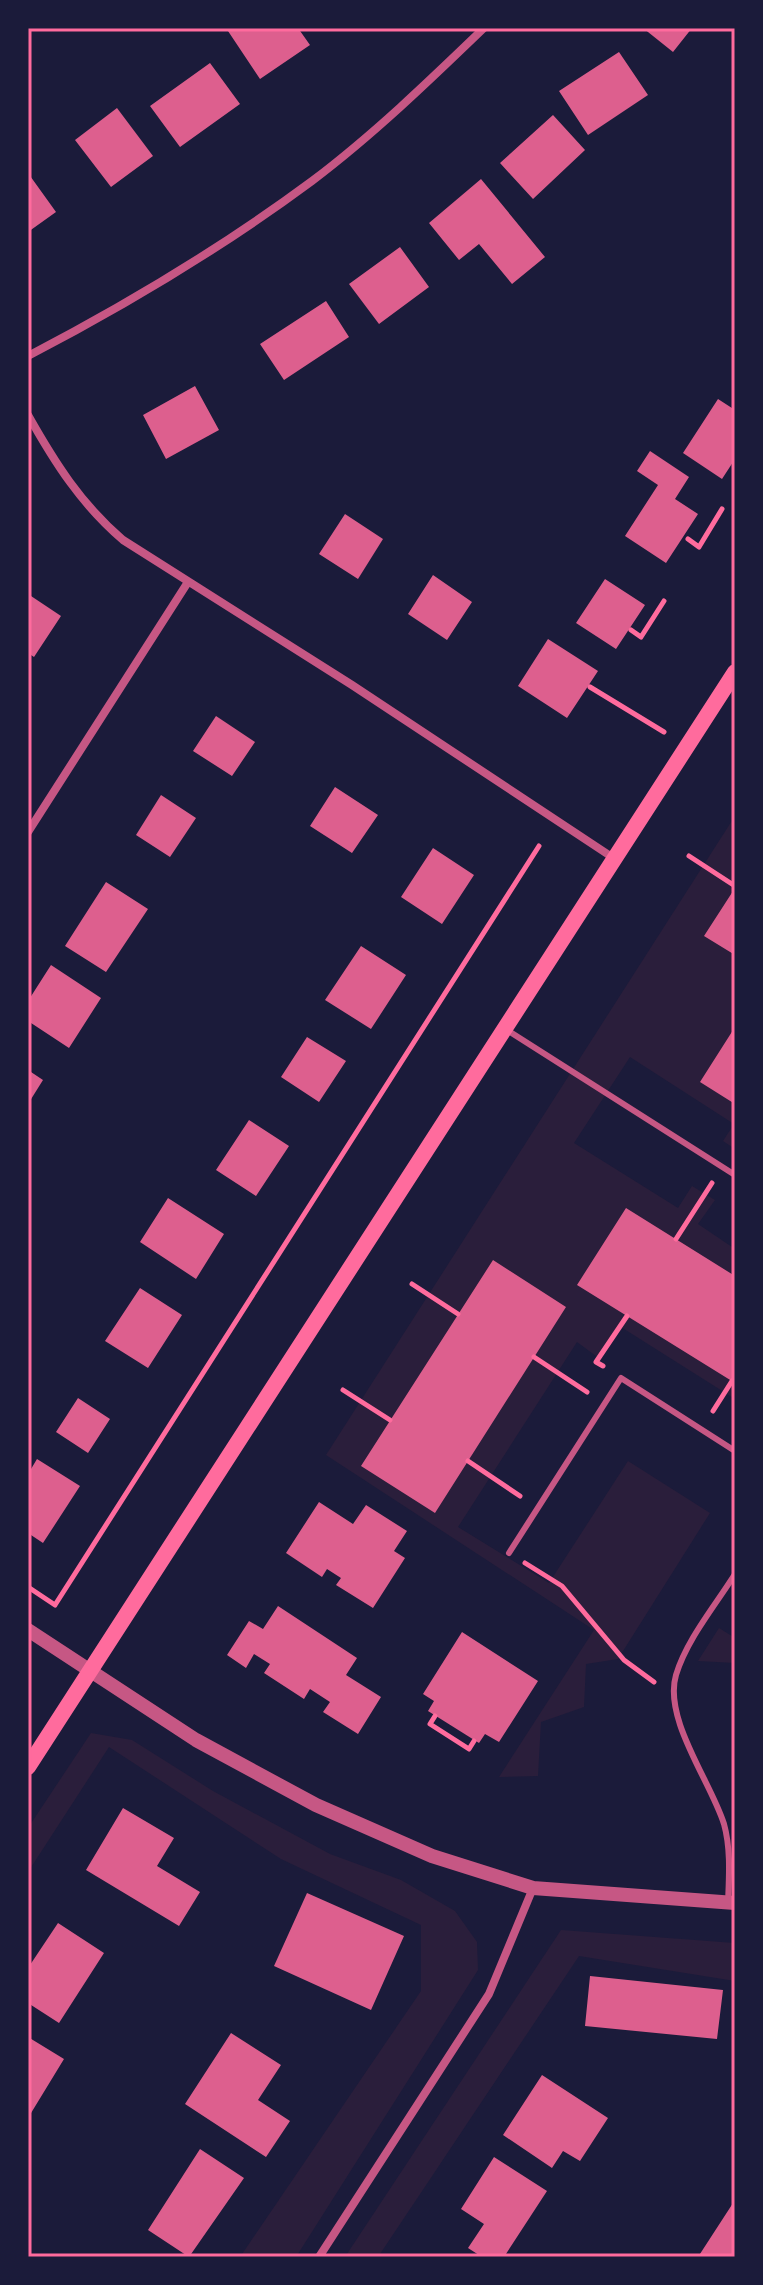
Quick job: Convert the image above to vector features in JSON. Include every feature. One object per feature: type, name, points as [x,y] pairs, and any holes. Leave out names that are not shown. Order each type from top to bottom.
[{"type":"main road","points":[[28,1767],[735,672]]},
{"type":"street","points":[[28,356],[231,238],[313,180],[423,87],[484,28]]},
{"type":"street","points":[[28,415],[61,473],[92,514],[123,540],[615,859]]},
{"type":"street","points":[[28,832],[188,582]]},
{"type":"street","points":[[28,1630],[196,1740],[316,1805],[432,1856],[533,1888],[732,1903]]},
{"type":"street","points":[[319,2257],[489,1994],[533,1888]]},
{"type":"lane","points":[[504,1029],[735,1175]]},
{"type":"lane","points":[[509,1553],[621,1378],[735,1451]]},
{"type":"lane","points":[[732,1903],[725,1827],[680,1725],[675,1677],[687,1650],[735,1574]]},
{"type":"path","points":[[688,539],[699,547],[722,509]]},
{"type":"path","points":[[631,630],[641,637],[664,601]]},
{"type":"path","points":[[590,687],[687,747]]},
{"type":"path","points":[[28,1587],[55,1605],[539,846]]},
{"type":"path","points":[[689,856],[735,886]]},
{"type":"path","points":[[676,1239],[722,1167]]},
{"type":"path","points":[[412,1284],[458,1314]]},
{"type":"path","points":[[621,1378],[596,1362],[627,1316]]},
{"type":"path","points":[[534,1357],[605,1403]]},
{"type":"path","points":[[701,1429],[732,1381]]},
{"type":"path","points":[[343,1390],[390,1420]]},
{"type":"path","points":[[468,1461],[538,1508]]},
{"type":"path","points":[[509,1553],[562,1586],[624,1660],[675,1697]]},
{"type":"path","points":[[435,1716],[430,1724],[450,1738],[469,1749],[474,1741]]},
{"type":"shaded area","points":[[735,816],[735,1149],[723,1141],[734,1124],[630,1057],[574,1143],[678,1208],[692,1186],[715,1200],[698,1224],[735,1249],[735,1399],[621,1327],[600,1359],[577,1342],[458,1527],[549,1583],[628,1461],[710,1513],[618,1659],[586,1664],[584,1707],[541,1722],[538,1776],[499,1777],[594,1630],[326,1455]]},
{"type":"shaded area","points":[[719,1628],[735,1638],[735,1663],[698,1661]]},
{"type":"shaded area","points":[[91,1733],[132,1740],[213,1791],[330,1854],[401,1880],[455,1911],[477,1942],[478,1970],[296,2257],[240,2257],[421,1991],[421,1925],[281,1859],[109,1747],[28,1872],[28,1828]]},
{"type":"shaded area","points":[[561,1930],[735,1943],[735,1981],[579,1956],[378,2257],[345,2257]]},
{"type":"building","points":[[226,28],[298,28],[310,45],[260,79]]},
{"type":"building","points":[[643,28],[692,28],[673,52]]},
{"type":"building","points":[[619,52],[648,95],[588,135],[559,91]]},
{"type":"building","points":[[210,63],[240,104],[180,147],[150,106]]},
{"type":"building","points":[[117,108],[153,156],[111,187],[75,140]]},
{"type":"building","points":[[553,115],[585,150],[533,199],[500,163]]},
{"type":"building","points":[[28,173],[56,212],[28,232]]},
{"type":"building","points":[[481,179],[545,257],[512,284],[479,244],[459,260],[429,223]]},
{"type":"building","points":[[400,247],[429,287],[379,324],[349,284]]},
{"type":"building","points":[[326,301],[349,337],[284,380],[260,344]]},
{"type":"building","points":[[195,386],[219,430],[166,459],[143,415]]},
{"type":"building","points":[[718,399],[735,410],[735,459],[722,479],[683,453]]},
{"type":"building","points":[[650,451],[689,477],[675,499],[698,514],[666,563],[625,536],[658,485],[637,471]]},
{"type":"building","points":[[345,514],[383,539],[358,579],[319,554]]},
{"type":"building","points":[[433,575],[472,602],[447,640],[408,614]]},
{"type":"building","points":[[605,579],[645,605],[616,649],[576,623]]},
{"type":"building","points":[[28,594],[61,616],[34,657],[28,653]]},
{"type":"building","points":[[548,639],[598,671],[567,718],[518,686]]},
{"type":"building","points":[[216,716],[255,742],[232,776],[193,751]]},
{"type":"building","points":[[335,787],[378,815],[352,853],[310,826]]},
{"type":"building","points":[[161,795],[196,818],[170,857],[136,835]]},
{"type":"building","points":[[433,848],[474,875],[442,924],[401,897]]},
{"type":"building","points":[[106,882],[148,909],[106,972],[65,946]]},
{"type":"building","points":[[735,888],[735,955],[704,936]]},
{"type":"building","points":[[361,946],[406,975],[371,1029],[325,1000]]},
{"type":"building","points":[[51,965],[101,998],[69,1048],[28,1021],[28,1001]]},
{"type":"building","points":[[735,1027],[735,1104],[700,1082]]},
{"type":"building","points":[[307,1037],[346,1061],[319,1102],[281,1077]]},
{"type":"building","points":[[28,1070],[43,1080],[28,1104]]},
{"type":"building","points":[[249,1120],[289,1146],[256,1196],[216,1170]]},
{"type":"building","points":[[168,1198],[224,1234],[196,1279],[140,1242]]},
{"type":"building","points":[[626,1208],[735,1276],[735,1383],[577,1285]]},
{"type":"building","points":[[493,1260],[566,1307],[435,1513],[361,1466]]},
{"type":"building","points":[[140,1288],[182,1315],[148,1368],[105,1341]]},
{"type":"building","points":[[78,1398],[110,1419],[88,1453],[56,1432]]},
{"type":"building","points":[[37,1459],[80,1486],[43,1543],[28,1533],[28,1474]]},
{"type":"building","points":[[319,1502],[353,1524],[366,1505],[407,1531],[394,1551],[405,1558],[373,1608],[336,1585],[341,1578],[327,1569],[322,1577],[286,1553]]},
{"type":"building","points":[[278,1606],[357,1658],[346,1675],[381,1697],[358,1734],[323,1712],[330,1702],[310,1689],[304,1699],[264,1673],[270,1664],[254,1654],[246,1668],[227,1655],[249,1621],[263,1629]]},
{"type":"building","points":[[462,1632],[538,1681],[499,1742],[485,1734],[479,1743],[428,1711],[434,1701],[423,1694]]},
{"type":"building","points":[[123,1808],[174,1838],[157,1866],[200,1892],[179,1926],[86,1870]]},
{"type":"building","points":[[307,1893],[404,1936],[371,2010],[274,1966]]},
{"type":"building","points":[[58,1923],[104,1953],[59,2023],[28,2003],[28,1968]]},
{"type":"building","points":[[590,1976],[723,1990],[717,2039],[585,2026]]},
{"type":"building","points":[[231,2033],[281,2065],[258,2100],[290,2121],[266,2157],[185,2104]]},
{"type":"building","points":[[28,2037],[64,2059],[28,2118]]},
{"type":"building","points":[[542,2075],[608,2118],[580,2161],[563,2151],[552,2168],[503,2135]]},
{"type":"building","points":[[200,2149],[244,2178],[189,2257],[148,2230]]},
{"type":"building","points":[[494,2157],[547,2191],[504,2257],[482,2257],[468,2248],[484,2224],[461,2209]]},
{"type":"building","points":[[735,2200],[735,2257],[698,2257]]}]
